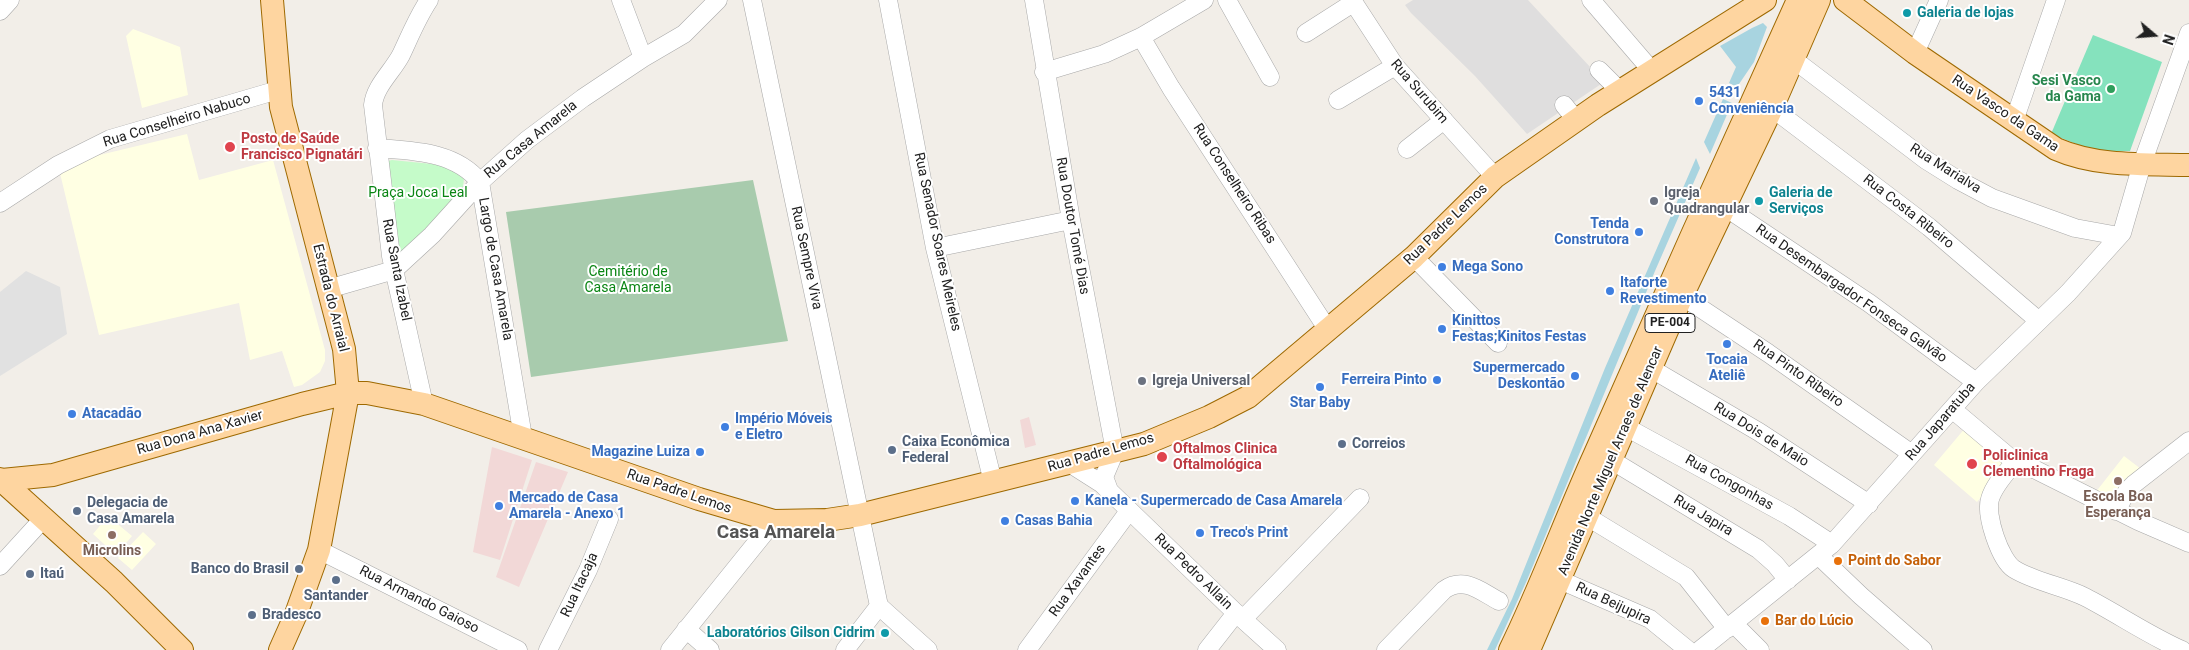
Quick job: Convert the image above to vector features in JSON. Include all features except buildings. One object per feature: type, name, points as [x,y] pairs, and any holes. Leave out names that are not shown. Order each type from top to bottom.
[{"type":"main road","name":"Estrada do Arraial","points":[[272,0],[280,107],[344,349],[348,393],[320,550],[280,650]]},
{"type":"main road","name":"Avenida Norte Miguel Arraes de Alencar","points":[[1510,650],[1752,98],[1798,0]]},
{"type":"main road","name":"Avenida Norte Miguel Arraes de Alencar","points":[[1529,650],[1624,426],[1682,296],[1772,108],[1820,0]]},
{"type":"main road","name":"Rua Vasco da Gama","points":[[1845,0],[1915,54],[2056,149],[2070,156],[2108,162],[2189,165]]},
{"type":"main road","name":"Rua Padre Lemos","points":[[348,393],[376,394],[424,404],[699,499],[774,521],[827,520],[860,515],[1144,444],[1193,424],[1248,396],[1414,257],[1495,177],[1570,113],[1620,91],[1756,6]]},
{"type":"main road","points":[[1756,6],[1770,16],[1784,30]]},
{"type":"main road","name":"Rua Dona Ana Xavier","points":[[1,480],[53,475],[302,404],[348,393]]},
{"type":"main road","points":[[40,516],[39,495],[53,475]]},
{"type":"main road","points":[[1,480],[114,582],[182,650]]},
{"type":"street","points":[[0,11],[10,0]]},
{"type":"street","name":"Rua Santa Izabel","points":[[424,404],[394,270],[373,105],[374,96],[393,68],[417,18],[429,0]]},
{"type":"street","points":[[621,0],[643,58]]},
{"type":"street","name":"Rua Casa Amarela","points":[[328,289],[394,270],[432,235],[480,182],[527,140],[583,98],[643,58],[684,34],[718,0]]},
{"type":"street","name":"Rua Sempre Viva","points":[[752,0],[879,606]]},
{"type":"street","name":"Rua Senador Soares Meireles","points":[[888,0],[935,248],[993,482]]},
{"type":"street","name":"Rua Doutor Tomé Dias","points":[[1034,0],[1044,72],[1115,451]]},
{"type":"street","points":[[1044,72],[1104,54],[1141,37],[1204,0]]},
{"type":"street","points":[[1227,0],[1270,78]]},
{"type":"street","points":[[1590,0],[1652,71]]},
{"type":"street","points":[[1915,54],[1939,0]]},
{"type":"street","points":[[2014,121],[2056,0]]},
{"type":"street","points":[[1306,32],[1352,1]]},
{"type":"street","name":"Rua Surubim","points":[[1352,1],[1395,66],[1495,177]]},
{"type":"street","name":"Rua Japaratuba","points":[[1700,650],[1825,550],[1869,504],[1976,382],[2098,262],[2120,236],[2125,226],[2142,164],[2189,33]]},
{"type":"street","name":"Rua Conselheiro Ribas","points":[[1141,37],[1171,88],[1328,330]]},
{"type":"street","name":"Rua Marialva","points":[[1793,59],[1926,160],[1958,180],[1992,198],[2075,228],[2120,236]]},
{"type":"street","points":[[1338,100],[1395,66]]},
{"type":"street","points":[[1598,70],[1620,91]]},
{"type":"street","name":"Rua Conselheiro Nabuco","points":[[0,202],[58,165],[110,139],[278,90]]},
{"type":"street","name":"Rua Costa Ribeiro","points":[[1772,108],[1929,227],[2039,321]]},
{"type":"street","points":[[1407,149],[1444,120]]},
{"type":"street","name":"Largo de Casa Amarela","points":[[377,148],[419,151],[440,156],[467,169],[480,182],[524,437]]},
{"type":"street","name":"Rua Desembargador Fonseca Galvão","points":[[1725,207],[1869,303],[1976,382]]},
{"type":"street","points":[[935,248],[1071,220]]},
{"type":"street","points":[[1414,257],[1498,343]]},
{"type":"street","name":"Rua Pinto Ribeiro","points":[[1682,296],[1768,353],[1912,454]]},
{"type":"street","name":"Rua Dois de Maio","points":[[1650,368],[1759,432],[1869,504]]},
{"type":"street","points":[[1952,409],[2016,462],[2036,470],[2116,511],[2189,543]]},
{"type":"street","name":"Rua Congonhas","points":[[1624,426],[1790,516],[1825,550],[1861,596],[1923,650]]},
{"type":"street","points":[[2116,511],[2134,484],[2189,441]]},
{"type":"street","points":[[1110,493],[1104,477],[1115,451]]},
{"type":"street","name":"Rua Japira","points":[[1611,460],[1758,550],[1775,564],[1788,580]]},
{"type":"street","points":[[2016,462],[1998,482],[1989,501],[1990,518],[2001,551],[2009,564],[2020,572],[2080,595],[2152,636],[2182,650]]},
{"type":"street","name":"Rua Pedro Allain","points":[[1069,463],[1094,478],[1277,650]]},
{"type":"street","points":[[1207,650],[1239,616],[1360,498]]},
{"type":"street","name":"Rua Xavantes","points":[[1027,650],[1129,511]]},
{"type":"street","points":[[0,566],[40,516]]},
{"type":"street","points":[[1586,516],[1686,577],[1730,627],[1760,650]]},
{"type":"street","name":"Rua Itacaja","points":[[548,650],[588,570],[609,519]]},
{"type":"street","points":[[670,650],[774,521]]},
{"type":"street","name":"Rua Armando Gaioso","points":[[320,550],[518,650]]},
{"type":"street","name":"Rua Beijupira","points":[[1560,580],[1650,619],[1688,650]]},
{"type":"street","points":[[1386,650],[1444,590],[1453,584],[1464,584],[1499,601]]},
{"type":"street","points":[[845,650],[879,606],[928,650]]},
{"type":"street","points":[[686,630],[710,650]]},
{"type":"shaded area","points":[[1413,0],[1528,0],[1604,82],[1527,134],[1475,76],[1411,13],[1405,5]]},
{"type":"shaded area","points":[[133,29],[180,47],[188,95],[142,108],[126,36]]},
{"type":"shaded area","points":[[187,134],[199,180],[273,160],[325,350],[325,361],[320,372],[302,385],[294,387],[282,351],[250,360],[239,303],[99,335],[58,165]]},
{"type":"shaded area","points":[[26,271],[60,287],[67,334],[0,376],[0,292]]},
{"type":"shaded area","points":[[1029,417],[1036,445],[1025,448],[1020,420]]},
{"type":"shaded area","name":"Policlinica Clementino Fraga","points":[[1966,427],[2010,463],[1977,502],[1934,465]]},
{"type":"shaded area","name":"Mercado de Casa Amarela - Anexo 1","points":[[492,447],[532,460],[500,560],[473,552]]},
{"type":"shaded area","name":"Escola Boa Esperança","points":[[2124,456],[2141,469],[2112,506],[2095,493]]},
{"type":"shaded area","points":[[536,462],[568,472],[519,587],[496,577]]},
{"type":"shaded area","name":"Microlins","points":[[108,516],[132,536],[116,555],[93,534]]},
{"type":"shaded area","points":[[143,532],[156,544],[132,570],[118,558]]},
{"type":"green space","name":"Sesi Vasco da Gama","points":[[2093,35],[2162,62],[2130,151],[2094,151],[2051,134]]},
{"type":"green space","name":"Praça Joca Leal","points":[[388,161],[452,166],[464,178],[463,188],[406,252],[401,253],[398,252]]},
{"type":"green space","name":"Cemitério de Casa Amarela","points":[[753,180],[788,341],[531,377],[506,212]]},
{"type":"water","points":[[1763,23],[1767,27],[1754,62],[1737,87],[1729,83],[1736,67],[1720,46]]},
{"type":"water","points":[[1723,99],[1732,103],[1710,154],[1704,142]]},
{"type":"water","points":[[1696,158],[1700,168],[1655,271],[1527,580],[1495,650],[1487,650],[1512,599],[1605,368]]},
{"type":"place","name":"Galeria de lojas","points":[[1907,13]]},
{"type":"place","name":"Sesi Vasco da Gama","points":[[2111,89]]},
{"type":"place","name":"5431 Conveniência","points":[[1699,101]]},
{"type":"place","name":"Posto de Saúde Francisco Pignatári","points":[[230,147]]},
{"type":"place","name":"Igreja Quadrangular","points":[[1654,201]]},
{"type":"place","name":"Galeria de Serviços","points":[[1759,201]]},
{"type":"place","name":"Tenda Construtora","points":[[1639,232]]},
{"type":"place","name":"Mega Sono","points":[[1442,267]]},
{"type":"place","name":"Itaforte Revestimento","points":[[1610,291]]},
{"type":"place","name":"Kinittos Festas;Kinitos Festas","points":[[1442,329]]},
{"type":"place","name":"Tocaia Ateliê","points":[[1727,344]]},
{"type":"place","name":"Supermercado Deskontão","points":[[1575,376]]},
{"type":"place","name":"Ferreira Pinto","points":[[1437,380]]},
{"type":"place","name":"Igreja Universal","points":[[1142,381]]},
{"type":"place","name":"Star Baby","points":[[1320,387]]},
{"type":"place","name":"Atacadão","points":[[72,414]]},
{"type":"place","name":"Império Móveis e Eletro","points":[[725,427]]},
{"type":"place","name":"Correios","points":[[1342,444]]},
{"type":"place","name":"Caixa Econômica Federal","points":[[892,450]]},
{"type":"place","name":"Magazine Luiza","points":[[700,452]]},
{"type":"place","name":"Oftalmos Clinica Oftalmológica","points":[[1162,457]]},
{"type":"place","name":"Policlinica Clementino Fraga","points":[[1972,464]]},
{"type":"place","name":"Escola Boa Esperança","points":[[2118,481]]},
{"type":"place","name":"Kanela - Supermercado de Casa Amarela","points":[[1075,501]]},
{"type":"place","name":"Mercado de Casa Amarela - Anexo 1","points":[[499,506]]},
{"type":"place","name":"Delegacia de Casa Amarela","points":[[77,511]]},
{"type":"place","name":"Casas Bahia","points":[[1005,521]]},
{"type":"place","name":"Treco's Print","points":[[1200,533]]},
{"type":"place","name":"Microlins","points":[[112,535]]},
{"type":"place","name":"Point do Sabor","points":[[1838,561]]},
{"type":"place","name":"Banco do Brasil","points":[[299,569]]},
{"type":"place","name":"Itaú","points":[[30,574]]},
{"type":"place","name":"Santander","points":[[336,580]]},
{"type":"place","name":"Bradesco","points":[[252,615]]},
{"type":"place","name":"Bar do Lúcio","points":[[1765,621]]},
{"type":"place","name":"Laboratórios Gilson Cidrim","points":[[885,633]]},
{"type":"district","name":"Casa Amarela","points":[[776,533]]}]
